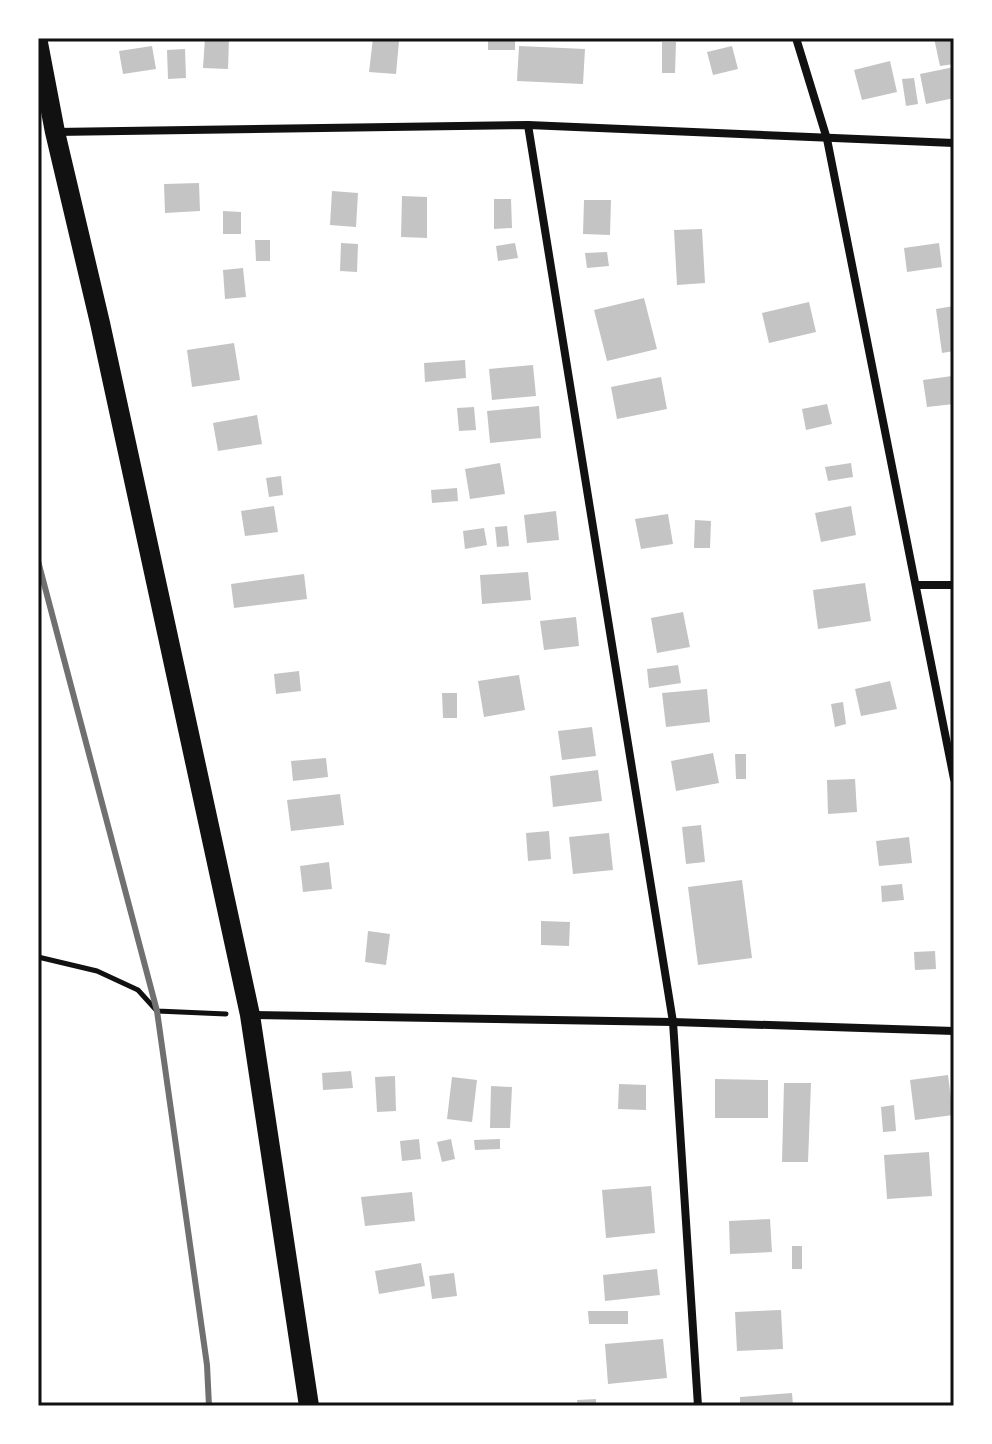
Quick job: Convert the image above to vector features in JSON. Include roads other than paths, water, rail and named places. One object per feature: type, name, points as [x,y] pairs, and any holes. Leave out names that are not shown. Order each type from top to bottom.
[{"type":"main road","points":[[38,43],[250,1015],[309,1406]]},
{"type":"street","points":[[796,38],[827,139],[954,779]]},
{"type":"street","points":[[528,125],[673,1022],[698,1406]]},
{"type":"street","points":[[55,132],[528,125],[954,143]]},
{"type":"street","points":[[916,585],[954,585]]},
{"type":"street","points":[[250,1015],[673,1022],[954,1031]]},
{"type":"railway","points":[[38,561],[157,1011],[207,1365],[209,1406]]}]
